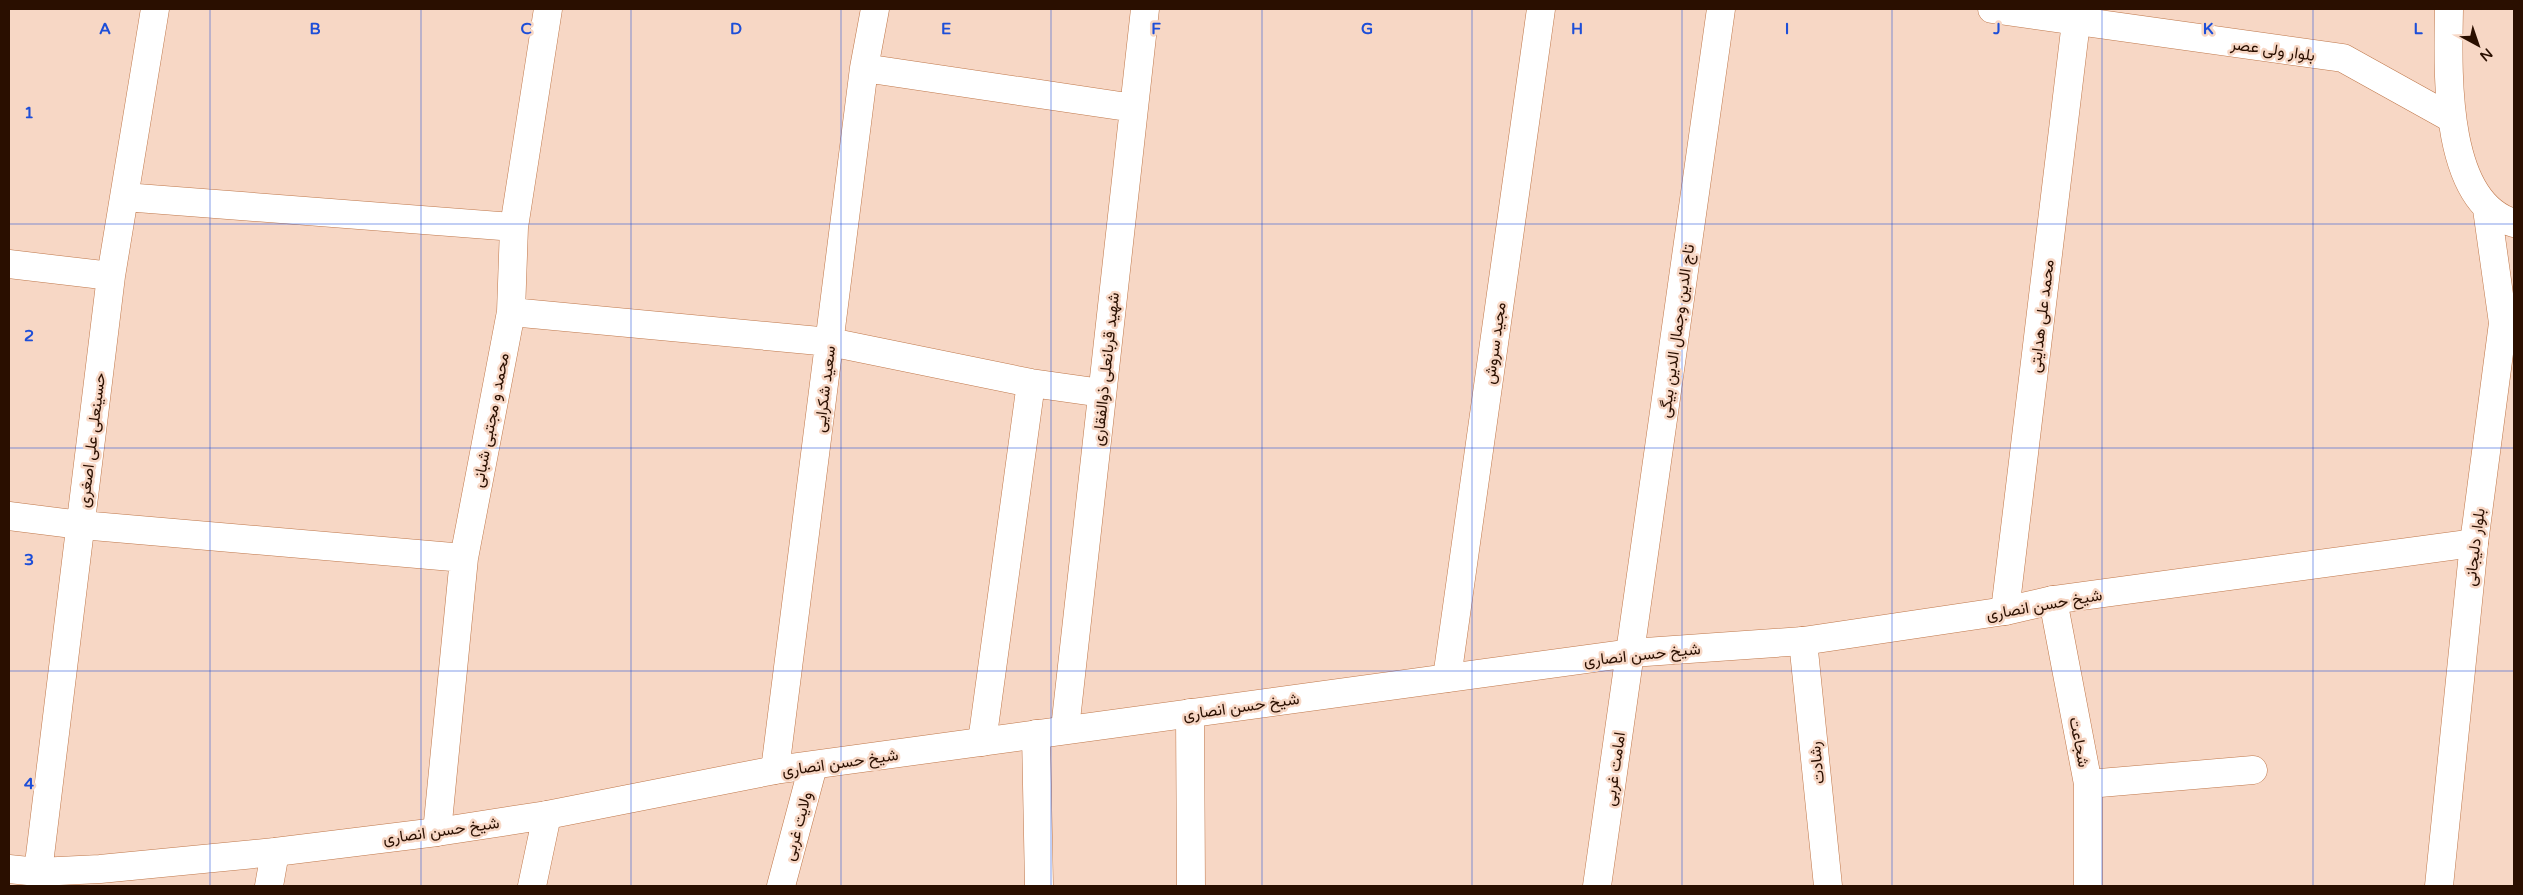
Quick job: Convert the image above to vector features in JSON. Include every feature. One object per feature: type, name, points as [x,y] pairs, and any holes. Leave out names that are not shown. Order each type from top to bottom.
[{"type":"street","name":"حسینعلی علی اصغری","points":[[38,872],[111,276],[155,9]]},
{"type":"street","name":"محمد و مجتبی شبانی","points":[[438,832],[464,558],[511,312],[514,227],[548,9]]},
{"type":"street","name":"سعید شکرایی","points":[[775,770],[864,68],[875,9]]},
{"type":"street","name":"شهید قربانعلی ذوالفقاری","points":[[1065,729],[1145,9]]},
{"type":"street","name":"مجید سروش","points":[[1447,678],[1541,9]]},
{"type":"street","name":"تاج الدین وجمال الدین بیگی","points":[[1631,653],[1722,9]]},
{"type":"street","name":"بلوار ولی عصر","points":[[1992,9],[2343,58],[2452,118]]},
{"type":"street","points":[[2449,9],[2448,68],[2452,118],[2462,166],[2487,209],[2514,223]]},
{"type":"street","name":"محمد علی هدایتی","points":[[2006,611],[2076,22]]},
{"type":"street","points":[[864,68],[1134,108]]},
{"type":"street","points":[[124,197],[514,227]]},
{"type":"street","name":"بلوار دلیجانی","points":[[2439,886],[2474,543],[2503,323],[2487,209]]},
{"type":"street","points":[[9,264],[111,276]]},
{"type":"street","points":[[511,312],[830,342],[1031,382],[1102,393]]},
{"type":"street","points":[[982,742],[1031,382]]},
{"type":"street","points":[[9,516],[81,525],[464,558]]},
{"type":"street","name":"شیخ حسن انصاری","points":[[9,869],[38,872],[100,869],[274,852],[438,832],[547,815],[775,770],[1631,653],[1803,641],[2006,611],[2053,600],[2474,543]]},
{"type":"street","name":"شجاعت","points":[[2053,600],[2088,784],[2088,886]]},
{"type":"street","name":"رشادت","points":[[1803,641],[1828,886]]},
{"type":"street","name":"امامت غربی","points":[[1597,886],[1631,653]]},
{"type":"street","points":[[1190,713],[1191,886]]},
{"type":"street","points":[[1036,734],[1039,886]]},
{"type":"street","name":"ولایت غربی","points":[[781,886],[813,766]]},
{"type":"street","points":[[2088,784],[2253,770]]},
{"type":"street","points":[[532,886],[547,815]]},
{"type":"street","points":[[270,886],[274,852]]}]
